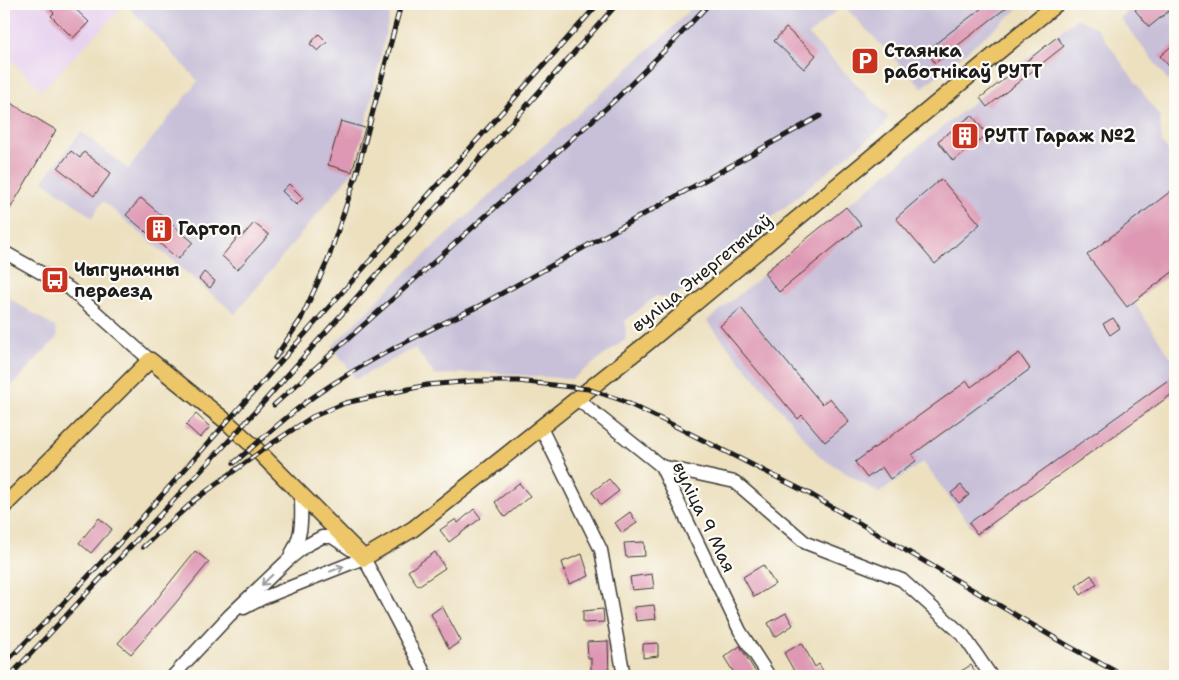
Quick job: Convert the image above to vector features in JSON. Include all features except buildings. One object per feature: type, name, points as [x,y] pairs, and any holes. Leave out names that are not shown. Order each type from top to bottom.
[{"type":"main road","name":"вуліца Энергетыкаў","points":[[364,558],[413,529],[541,428],[687,311],[1056,4]]},
{"type":"main road","points":[[4,506],[150,360],[227,422],[364,558]]},
{"type":"street","points":[[4,252],[70,289],[150,360]]},
{"type":"street","name":"вуліца 9 Мая","points":[[577,398],[660,466],[740,631],[769,676]]},
{"type":"street","points":[[541,428],[601,550],[624,676]]},
{"type":"street","points":[[660,466],[735,482],[806,543],[902,580],[963,634],[991,676]]},
{"type":"street","points":[[288,560],[299,541],[302,527],[301,494]]},
{"type":"street","points":[[173,676],[229,616],[288,560],[305,546],[322,537],[332,537],[364,558],[426,676]]},
{"type":"street","points":[[229,616],[263,598],[364,558]]},
{"type":"shaded area","points":[[4,4],[122,4],[124,6],[41,90],[4,53]]},
{"type":"shaded area","points":[[126,4],[392,4],[365,128],[352,172],[235,314],[103,201],[92,217],[43,181],[81,132],[128,169],[198,81]]},
{"type":"shaded area","points":[[695,4],[1024,4],[922,88],[843,5],[809,35],[888,117],[885,125],[672,299],[656,296],[625,321],[626,339],[572,379],[482,372],[435,375],[415,348],[356,379],[332,346],[405,273],[671,29]]},
{"type":"shaded area","points":[[1138,4],[1175,4],[1175,89],[1120,18]]},
{"type":"shaded area","points":[[1077,18],[1097,28],[1160,117],[1162,143],[1175,159],[1175,270],[1134,302],[1175,364],[1175,392],[977,534],[923,462],[879,493],[820,457],[707,321]]},
{"type":"shaded area","points":[[4,295],[55,327],[57,337],[4,394]]},
{"type":"railway","points":[[275,358],[301,319],[328,260],[356,176],[401,4]]},
{"type":"railway","points":[[4,664],[123,539],[598,4]]},
{"type":"railway","points":[[10,676],[237,432],[617,4]]},
{"type":"railway","points":[[274,405],[612,103],[709,4]]},
{"type":"railway","points":[[234,463],[313,397],[353,371],[415,337],[479,306],[820,116]]},
{"type":"railway","points":[[192,502],[268,446],[312,417],[345,403],[427,385],[473,381],[518,381],[588,389],[621,400],[808,493],[1070,647],[1124,676]]},
{"type":"railway","points":[[143,547],[196,499]]},
{"type":"place","name":"Стаянка работнікаў РУТТ","points":[[865,61]]},
{"type":"place","name":"РУТТ Гараж №2","points":[[965,136]]},
{"type":"place","name":"Гартоп","points":[[159,229]]},
{"type":"place","name":"Чыгуначны пераезд","points":[[55,280]]}]
